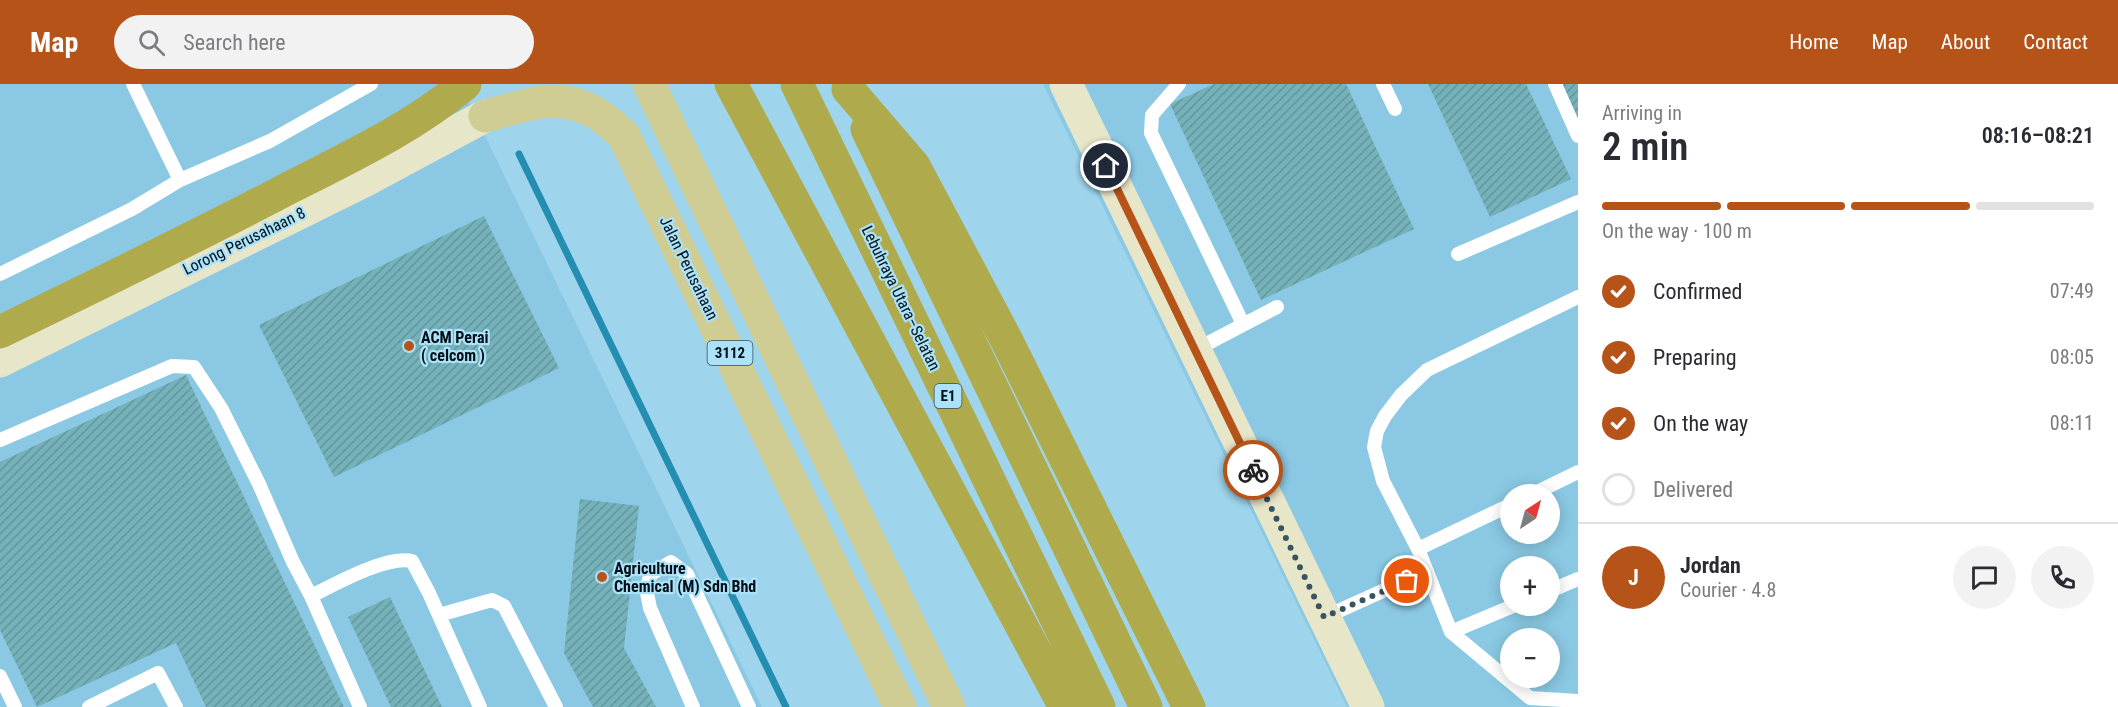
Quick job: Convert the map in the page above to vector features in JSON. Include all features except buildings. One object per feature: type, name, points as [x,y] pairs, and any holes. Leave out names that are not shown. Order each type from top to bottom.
[{"type":"highway","points":[[0,332],[193,238],[372,145],[412,123],[465,84]]},
{"type":"highway","points":[[731,84],[1065,707]]},
{"type":"highway","name":"Lebuhraya Utara–Selatan","points":[[797,84],[1099,707]]},
{"type":"highway","points":[[847,86],[914,166],[1006,339],[1189,707]]},
{"type":"highway","points":[[847,86],[1146,707]]},
{"type":"main road","points":[[485,116],[515,84]]},
{"type":"main road","name":"3112","points":[[649,84],[949,707]]},
{"type":"main road","name":"Jalan Perusahaan","points":[[485,116],[550,101],[569,102],[597,113],[624,136],[900,707]]},
{"type":"street","points":[[1066,84],[1368,707]]},
{"type":"street","name":"Lorong Perusahaan 8","points":[[0,361],[364,181],[485,116]]},
{"type":"lane","points":[[133,84],[180,180]]},
{"type":"lane","points":[[0,274],[132,209],[180,180],[270,141],[371,84]]},
{"type":"lane","points":[[1179,84],[1152,115],[1151,133],[1243,324]]},
{"type":"lane","points":[[1383,84],[1395,109]]},
{"type":"lane","points":[[1555,84],[1578,136]]},
{"type":"lane","points":[[1458,254],[1578,202]]},
{"type":"lane","points":[[1578,297],[1427,370],[1401,394],[1385,416],[1377,431],[1374,447],[1383,481],[1418,549],[1451,632],[1530,698],[1578,701]]},
{"type":"lane","points":[[1195,350],[1277,307]]},
{"type":"lane","points":[[0,440],[172,366],[194,367],[221,408],[259,484],[360,707]]},
{"type":"lane","points":[[1553,484],[1578,472]]},
{"type":"lane","points":[[1418,549],[1500,510]]},
{"type":"lane","points":[[311,596],[346,578],[402,559],[412,561],[480,707]]},
{"type":"lane","points":[[693,707],[650,608],[646,588],[651,574],[671,562],[687,574],[749,707]]},
{"type":"lane","points":[[1324,617],[1427,571]]},
{"type":"lane","points":[[1560,587],[1578,579]]},
{"type":"lane","points":[[439,615],[492,600],[504,606],[556,707]]},
{"type":"lane","points":[[1451,632],[1500,611]]},
{"type":"lane","points":[[89,707],[158,673],[176,707]]},
{"type":"lane","points":[[0,676],[15,707]]},
{"type":"shaded area","points":[[0,84],[460,84],[762,707],[0,707]]},
{"type":"shaded area","points":[[1043,84],[1578,84],[1578,707],[1347,707]]},
{"type":"waterway","points":[[519,154],[786,707]]},
{"type":"way so far","points":[[1253,470],[1324,617],[1407,581]]},
{"type":"place","name":"ACM Perai ( celcom )","points":[[409,346]]},
{"type":"place","name":"Agriculture Chemical (M) Sdn Bhd","points":[[602,577]]},
{"type":"route","points":[[1106,166],[1253,470]]}]
